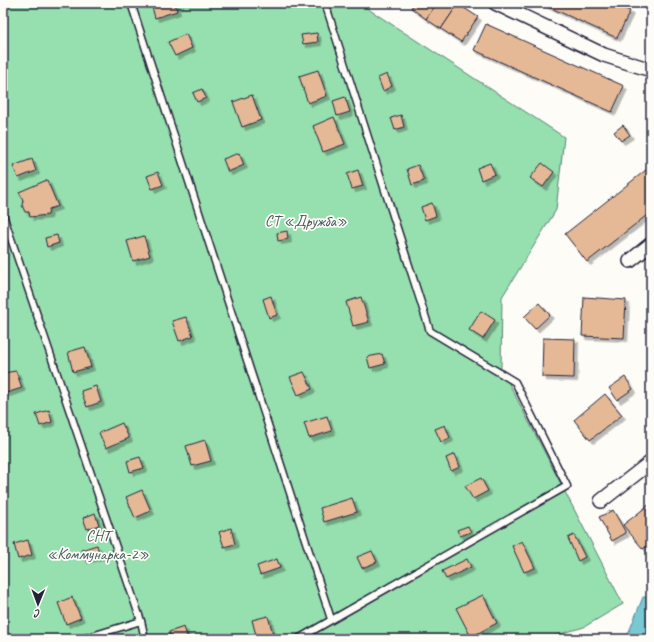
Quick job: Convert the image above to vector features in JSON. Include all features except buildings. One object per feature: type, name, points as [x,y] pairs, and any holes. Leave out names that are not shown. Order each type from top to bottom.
[{"type":"street","points":[[495,3],[604,55],[651,70]]},
{"type":"street","points":[[630,261],[651,244]]},
{"type":"street","points":[[601,501],[651,462]]},
{"type":"lane","points":[[131,3],[331,619]]},
{"type":"lane","points":[[298,639],[567,486],[515,382],[430,331],[325,3]]},
{"type":"lane","points":[[3,218],[141,621],[145,639]]},
{"type":"lane","points":[[82,639],[141,621]]},
{"type":"green space","name":"СТ «Дружба»","points":[[3,3],[359,3],[564,137],[556,210],[502,297],[501,368],[623,604],[584,627],[543,639],[3,639]]},
{"type":"water","points":[[643,597],[651,597],[651,639],[626,639]]},
{"type":"park label","name":"СНТ «Коммунарка-2»","points":[[98,544]]}]
